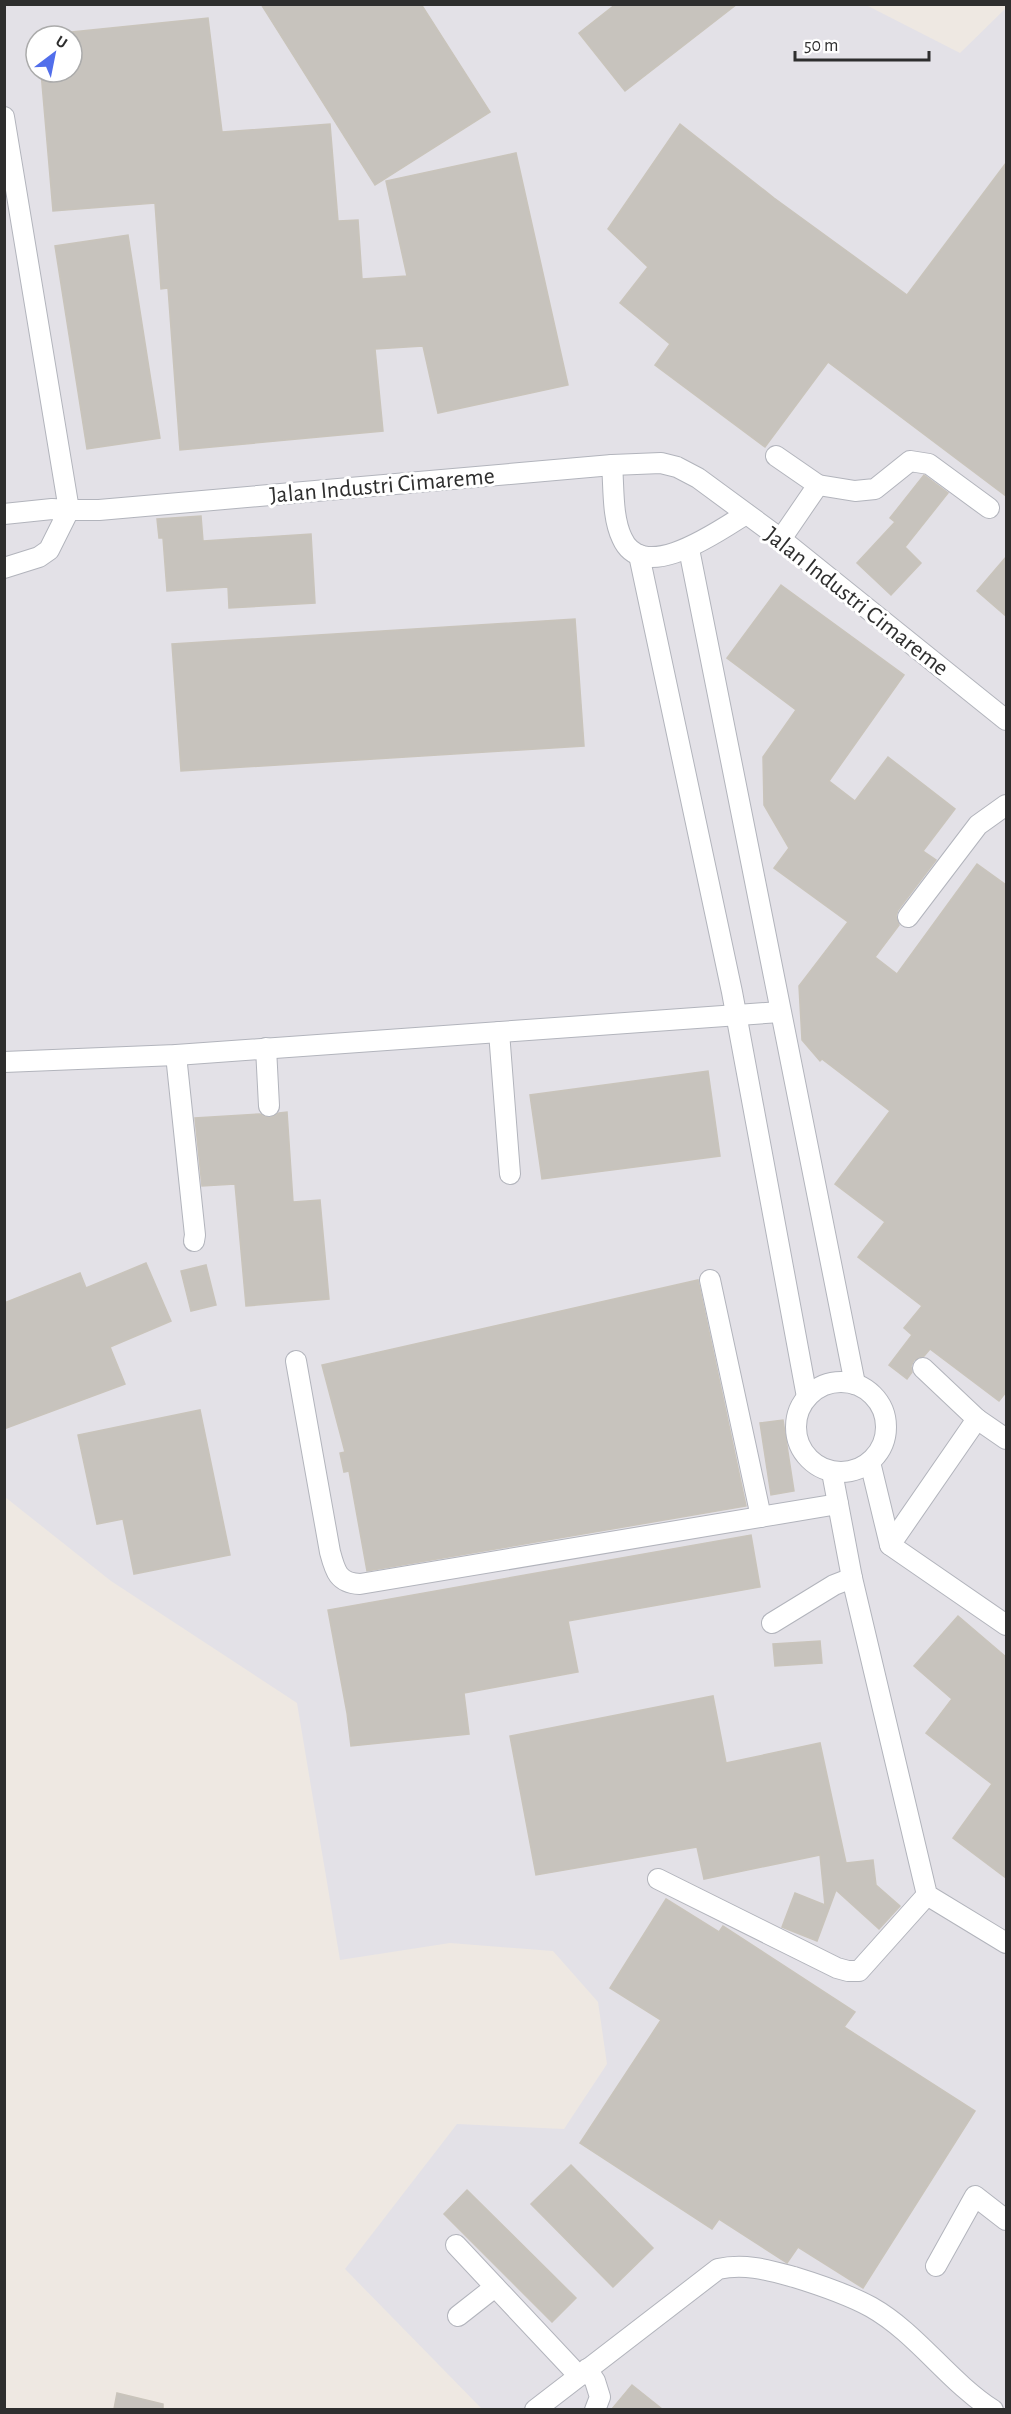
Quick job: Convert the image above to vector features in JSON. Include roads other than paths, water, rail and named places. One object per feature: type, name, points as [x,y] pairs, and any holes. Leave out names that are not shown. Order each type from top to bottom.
[{"type":"street","points":[[4,117],[69,510],[50,550],[39,557],[4,568]]},
{"type":"street","points":[[776,456],[818,485],[855,491],[875,489],[910,461],[929,464],[989,508]]},
{"type":"street","name":"Jalan Industri Cimareme","points":[[4,514],[52,509],[99,510],[612,465],[661,463],[677,467],[698,477],[781,539],[1006,720]]},
{"type":"street","points":[[612,465],[618,523],[622,539],[629,549],[639,555],[652,558],[689,549],[746,514]]},
{"type":"street","points":[[781,539],[818,485]]},
{"type":"street","points":[[689,549],[855,1384]]},
{"type":"street","points":[[639,555],[736,1016],[807,1397]]},
{"type":"street","points":[[908,916],[978,825],[1006,805]]},
{"type":"street","points":[[4,1062],[176,1055],[780,1012]]},
{"type":"street","points":[[499,1032],[510,1174]]},
{"type":"street","points":[[266,1048],[269,1106]]},
{"type":"street","points":[[176,1055],[194,1241]]},
{"type":"street","points":[[710,1280],[761,1517]]},
{"type":"street","points":[[296,1361],[330,1552],[336,1575],[348,1584],[360,1584],[838,1504]]},
{"type":"street","points":[[923,1368],[977,1419],[1006,1439]]},
{"type":"street","points":[[838,1382],[855,1384],[872,1394],[883,1410],[886,1429],[882,1447],[870,1462],[859,1470],[846,1473],[832,1472],[811,1461],[798,1442],[796,1418],[807,1397],[821,1386],[838,1382]]},
{"type":"street","points":[[890,1545],[977,1419]]},
{"type":"street","points":[[870,1462],[890,1545],[1006,1625]]},
{"type":"street","points":[[832,1472],[852,1578],[927,1895],[1006,1943]]},
{"type":"street","points":[[772,1623],[834,1585],[852,1578]]},
{"type":"street","points":[[658,1879],[784,1943],[848,1971],[859,1971],[927,1895]]},
{"type":"street","points":[[936,2266],[975,2196],[1006,2220]]},
{"type":"street","points":[[456,2245],[495,2287],[583,2373],[595,2381],[600,2397],[595,2409]]},
{"type":"street","points":[[535,2409],[718,2269],[735,2265],[764,2268],[821,2285],[871,2307],[906,2334],[980,2406]]},
{"type":"street","points":[[458,2316],[495,2287]]}]
